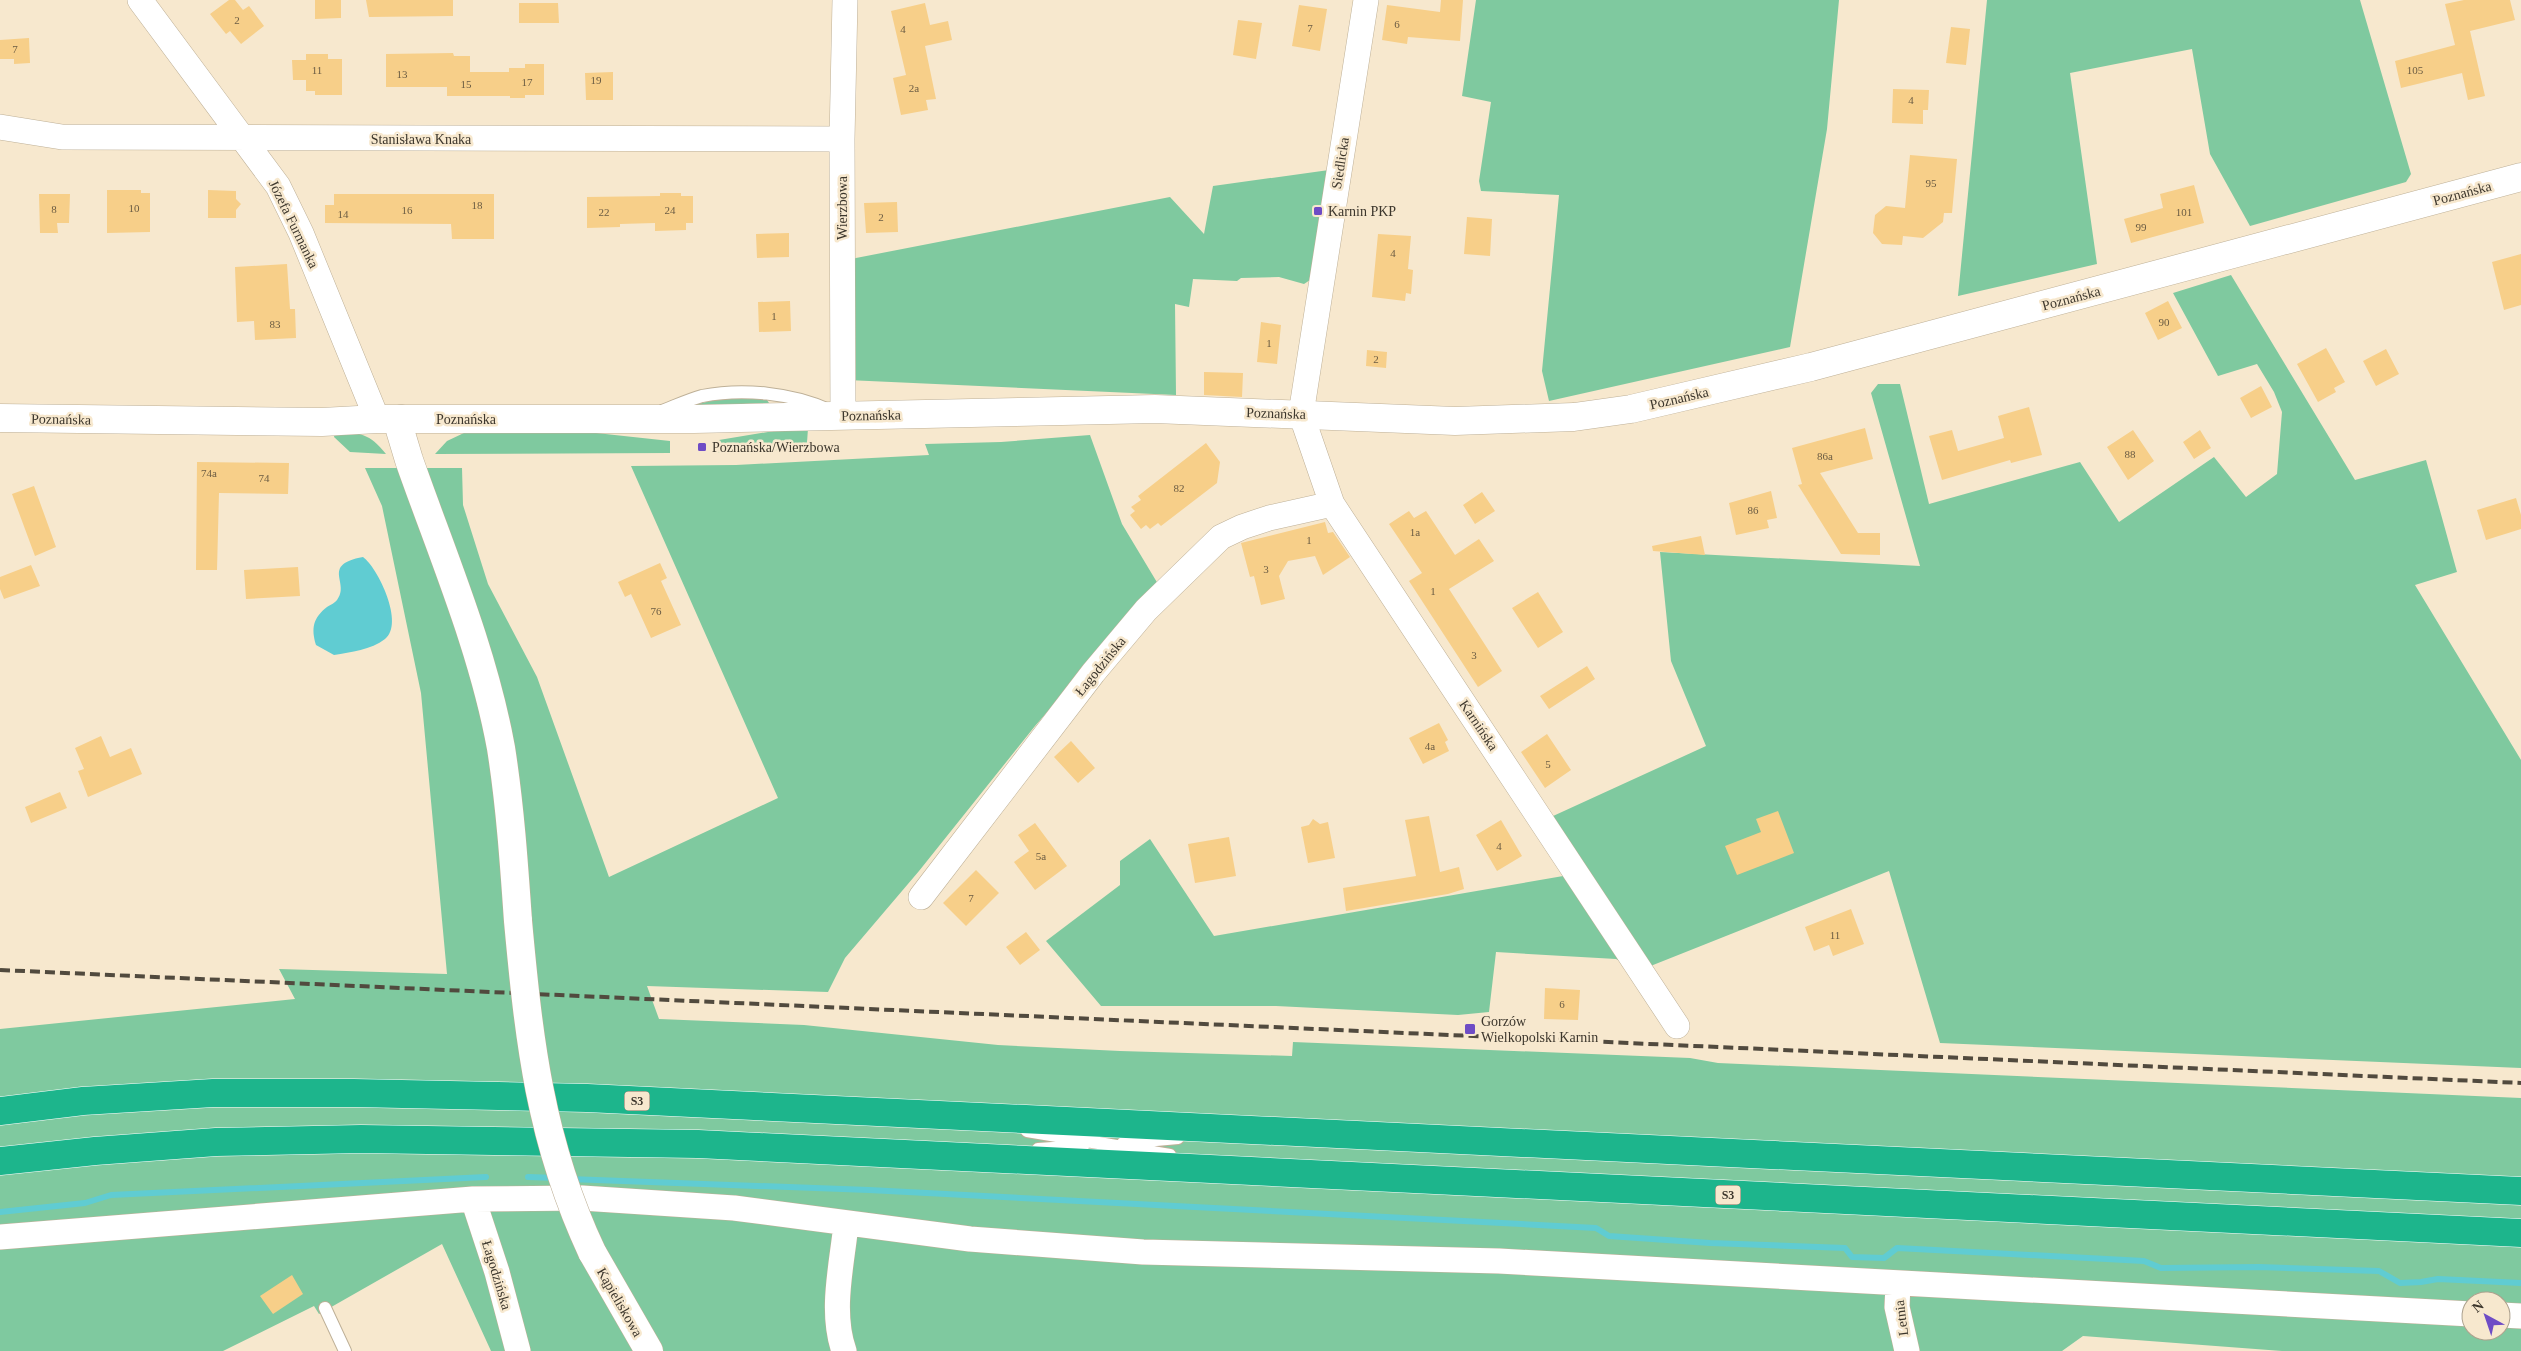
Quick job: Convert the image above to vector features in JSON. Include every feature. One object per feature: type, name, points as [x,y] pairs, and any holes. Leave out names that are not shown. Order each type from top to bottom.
[{"type":"highway","name":"S3","points":[[0,1111],[83,1101],[213,1093],[335,1093],[587,1098],[2521,1191]]},
{"type":"highway","name":"S3","points":[[0,1161],[94,1151],[216,1142],[361,1139],[698,1144],[2521,1233]]},
{"type":"main road","name":"Poznańska","points":[[0,418],[322,422],[389,419],[640,419],[842,416],[1155,409],[1455,421],[1574,417],[1631,409],[1811,367],[2521,177]]},
{"type":"main road","name":"Kąpieliskowa","points":[[389,419],[400,430],[484,678],[500,747],[511,828],[518,921],[532,1047],[547,1130],[559,1172],[592,1252],[649,1351]]},
{"type":"street","name":"Józefa Furmanka","points":[[140,0],[278,186],[389,419]]},
{"type":"street","name":"Wierzbowa","points":[[842,416],[842,138],[845,0]]},
{"type":"street","name":"Siedlicka","points":[[1301,414],[1366,0]]},
{"type":"street","name":"Stanisława Knaka","points":[[0,127],[62,137],[842,138]]},
{"type":"street","name":"Karnińska","points":[[1301,414],[1332,504],[1677,1026]]},
{"type":"street","name":"Łagodzińska","points":[[921,897],[1093,673],[1146,610],[1221,537],[1242,527],[1269,518],[1332,504]]},
{"type":"street","points":[[0,1237],[111,1226],[473,1199],[582,1198],[734,1208],[970,1240],[1143,1252],[1499,1261],[2461,1313]]},
{"type":"street","name":"Łagodzińska","points":[[473,1199],[497,1272],[518,1351]]},
{"type":"street","points":[[844,1351],[840,1338],[838,1302],[846,1224]]},
{"type":"street","name":"Letnia","points":[[1898,1284],[1897,1306],[1907,1351]]},
{"type":"lane","points":[[935,1115],[1274,1173]]},
{"type":"lane","points":[[934,1156],[1275,1130]]},
{"type":"lane","points":[[325,1308],[345,1351]]},
{"type":"green space","points":[[1476,0],[1839,0],[1827,129],[1790,347],[1549,401],[1542,371],[1559,195],[1481,191],[1479,181],[1491,102],[1462,96]]},
{"type":"green space","points":[[1987,0],[2360,0],[2411,174],[2406,182],[2250,226],[2210,154],[2192,49],[2070,73],[2097,264],[1958,296]]},
{"type":"green space","points":[[1329,170],[1310,280],[1304,284],[1279,277],[1241,278],[1237,281],[1193,279],[1189,307],[1175,304],[1176,395],[847,380],[837,264],[856,258],[1170,197],[1204,234],[1213,186]]},
{"type":"green space","points":[[2231,275],[2355,480],[2426,460],[2457,572],[2415,585],[2521,760],[2521,1068],[1940,1043],[1889,871],[1638,971],[1616,959],[1496,952],[1489,1012],[1458,1015],[1276,1006],[1101,1006],[1046,941],[1120,885],[1120,861],[1150,839],[1214,936],[1569,875],[1540,822],[1706,746],[1671,661],[1660,552],[1920,566],[1871,393],[1878,384],[1900,384],[1929,504],[2080,462],[2119,522],[2214,457],[2246,497],[2277,474],[2282,412],[2274,392],[2257,364],[2218,376],[2173,293]]},
{"type":"green space","points":[[747,398],[767,400],[769,403],[689,406],[719,399]]},
{"type":"green space","points":[[792,428],[808,428],[807,443],[801,449],[718,453],[719,440]]},
{"type":"green space","points":[[335,432],[364,435],[375,442],[386,454],[350,452],[334,437]]},
{"type":"green space","points":[[466,432],[587,432],[670,441],[670,453],[435,454],[447,441]]},
{"type":"green space","points":[[1090,435],[1122,524],[1158,584],[1035,726],[919,871],[845,958],[828,992],[647,986],[659,1019],[804,1025],[998,1045],[1120,1051],[1292,1056],[1293,1042],[1690,1058],[1718,1063],[2521,1098],[2521,1351],[2282,1351],[2083,1336],[2062,1351],[491,1351],[442,1244],[319,1314],[314,1306],[223,1351],[0,1351],[0,1029],[295,999],[279,969],[447,974],[421,693],[382,506],[365,468],[462,468],[463,505],[488,584],[537,677],[609,877],[778,798],[631,466],[736,465],[929,455],[925,444],[1001,442]]},
{"type":"water","points":[[363,557],[376,572],[387,596],[392,621],[390,632],[385,639],[374,646],[334,655],[316,645],[314,624],[319,615],[336,601],[340,594],[339,575],[343,565],[350,560]]},
{"type":"building","points":[[229,0],[235,0],[243,10],[249,6],[264,26],[241,44],[230,31],[226,34],[210,14]]},
{"type":"building","points":[[315,0],[341,0],[341,18],[315,19]]},
{"type":"building","points":[[366,0],[453,0],[453,16],[369,17]]},
{"type":"building","points":[[1441,0],[1463,0],[1460,41],[1408,37],[1407,44],[1382,40],[1387,5],[1440,12]]},
{"type":"building","points":[[2464,0],[2510,0],[2515,20],[2470,31],[2485,96],[2468,100],[2462,73],[2401,88],[2395,61],[2455,45],[2445,4]]},
{"type":"building","points":[[519,3],[558,3],[559,23],[519,23]]},
{"type":"building","points":[[925,3],[930,25],[948,21],[952,40],[925,46],[936,99],[926,100],[928,110],[901,115],[893,78],[906,75],[891,11]]},
{"type":"building","points":[[1299,5],[1327,9],[1320,51],[1292,46]]},
{"type":"building","points":[[1238,20],[1262,23],[1256,59],[1233,55]]},
{"type":"building","points":[[1951,27],[1970,29],[1966,65],[1946,63]]},
{"type":"building","points":[[29,38],[30,63],[14,64],[14,59],[0,59],[0,40]]},
{"type":"building","points":[[453,53],[454,56],[470,56],[470,72],[509,72],[509,68],[525,68],[525,64],[544,64],[544,95],[525,95],[525,98],[510,98],[510,96],[447,96],[447,87],[386,87],[386,54]]},
{"type":"building","points":[[306,54],[328,54],[328,59],[342,59],[342,95],[315,95],[315,91],[306,91],[306,80],[293,80],[292,60],[306,60]]},
{"type":"building","points":[[613,72],[613,100],[586,100],[585,73]]},
{"type":"building","points":[[1893,89],[1929,90],[1928,110],[1923,110],[1923,124],[1892,123]]},
{"type":"building","points":[[1910,155],[1957,159],[1952,213],[1944,213],[1943,222],[1923,238],[1903,236],[1902,245],[1882,244],[1873,233],[1875,215],[1886,206],[1905,208]]},
{"type":"building","points":[[2194,185],[2204,223],[2131,243],[2124,219],[2163,208],[2160,194]]},
{"type":"building","points":[[107,190],[141,190],[141,193],[150,193],[150,232],[107,233]]},
{"type":"building","points":[[208,190],[236,191],[236,199],[241,204],[236,210],[236,218],[208,218]]},
{"type":"building","points":[[660,193],[681,193],[681,196],[693,196],[693,223],[686,223],[686,230],[655,231],[655,223],[620,224],[620,227],[587,228],[587,197],[660,196]]},
{"type":"building","points":[[39,194],[70,194],[69,223],[57,223],[58,233],[40,233]]},
{"type":"building","points":[[334,194],[494,194],[494,239],[452,239],[451,224],[325,223],[325,205],[334,205]]},
{"type":"building","points":[[897,202],[898,232],[866,233],[864,203]]},
{"type":"building","points":[[1467,217],[1492,219],[1490,256],[1464,254]]},
{"type":"building","points":[[789,233],[789,257],[757,258],[756,234]]},
{"type":"building","points":[[1378,234],[1411,236],[1408,269],[1413,270],[1411,294],[1406,293],[1405,301],[1372,297]]},
{"type":"building","points":[[2521,254],[2521,305],[2504,310],[2492,262]]},
{"type":"building","points":[[287,264],[290,309],[295,309],[296,338],[255,340],[254,321],[237,322],[235,267]]},
{"type":"building","points":[[790,301],[791,331],[759,332],[758,302]]},
{"type":"building","points":[[2168,301],[2182,328],[2158,340],[2145,313]]},
{"type":"building","points":[[1261,322],[1281,325],[1277,364],[1257,362]]},
{"type":"building","points":[[2326,348],[2345,382],[2334,388],[2336,392],[2318,402],[2297,364]]},
{"type":"building","points":[[2386,349],[2399,374],[2376,386],[2363,361]]},
{"type":"building","points":[[1367,350],[1387,352],[1386,368],[1366,366]]},
{"type":"building","points":[[1204,372],[1243,373],[1242,397],[1204,395]]},
{"type":"building","points":[[2261,386],[2272,407],[2251,418],[2240,398]]},
{"type":"building","points":[[2029,407],[2042,455],[2011,463],[2010,460],[1942,480],[1929,436],[1952,430],[1958,451],[2004,438],[1998,416]]},
{"type":"building","points":[[1865,428],[1873,459],[1820,473],[1858,533],[1880,533],[1880,555],[1841,554],[1798,485],[1802,484],[1792,448]]},
{"type":"building","points":[[2133,430],[2154,461],[2128,480],[2107,447]]},
{"type":"building","points":[[2200,430],[2211,448],[2194,459],[2183,442]]},
{"type":"building","points":[[1206,443],[1220,462],[1217,483],[1161,526],[1158,523],[1150,529],[1146,525],[1141,529],[1130,515],[1135,511],[1131,507],[1141,500],[1138,496]]},
{"type":"building","points":[[197,462],[289,463],[288,494],[219,493],[217,570],[196,570]]},
{"type":"building","points":[[34,486],[56,547],[35,556],[12,494]]},
{"type":"building","points":[[1771,491],[1777,518],[1767,520],[1769,528],[1736,535],[1729,503]]},
{"type":"building","points":[[1482,492],[1495,511],[1475,524],[1463,505]]},
{"type":"building","points":[[2516,498],[2521,515],[2521,529],[2486,540],[2477,510]]},
{"type":"building","points":[[1409,511],[1414,518],[1426,511],[1455,555],[1479,539],[1494,561],[1449,589],[1502,671],[1478,687],[1409,581],[1422,573],[1389,524]]},
{"type":"building","points":[[1325,522],[1328,533],[1333,532],[1350,557],[1323,575],[1315,556],[1288,561],[1279,576],[1285,599],[1261,605],[1254,576],[1250,577],[1241,543]]},
{"type":"building","points":[[1701,536],[1705,555],[1653,551],[1652,546]]},
{"type":"building","points":[[660,563],[667,578],[661,581],[681,625],[651,638],[631,594],[625,597],[618,582]]},
{"type":"building","points":[[31,565],[40,586],[4,599],[0,589],[0,577]]},
{"type":"building","points":[[298,567],[300,596],[246,599],[244,570]]},
{"type":"building","points":[[1538,592],[1563,632],[1538,648],[1512,608]]},
{"type":"building","points":[[1587,666],[1595,679],[1549,709],[1540,696]]},
{"type":"building","points":[[1439,723],[1448,740],[1445,742],[1449,751],[1423,764],[1409,738]]},
{"type":"building","points":[[1547,734],[1571,770],[1545,788],[1521,752]]},
{"type":"building","points":[[101,736],[110,757],[131,748],[142,774],[88,797],[78,771],[84,769],[75,748]]},
{"type":"building","points":[[1071,741],[1095,768],[1078,783],[1054,757]]},
{"type":"building","points":[[60,792],[67,808],[31,823],[25,807]]},
{"type":"building","points":[[1778,811],[1794,853],[1737,875],[1725,846],[1761,832],[1756,819]]},
{"type":"building","points":[[1429,816],[1440,872],[1459,867],[1464,889],[1448,894],[1346,911],[1343,888],[1416,876],[1405,820]]},
{"type":"building","points":[[1313,819],[1320,824],[1328,822],[1335,858],[1308,863],[1301,827],[1309,825]]},
{"type":"building","points":[[1501,820],[1522,856],[1497,871],[1476,835]]},
{"type":"building","points":[[1035,823],[1067,866],[1035,890],[1014,862],[1029,851],[1018,835]]},
{"type":"building","points":[[1229,837],[1236,876],[1195,883],[1188,844]]},
{"type":"building","points":[[976,870],[999,893],[966,926],[943,903]]},
{"type":"building","points":[[1851,909],[1864,944],[1833,956],[1829,945],[1814,951],[1805,927]]},
{"type":"building","points":[[1026,932],[1040,950],[1020,965],[1006,947]]},
{"type":"building","points":[[1545,988],[1580,990],[1578,1020],[1544,1019]]},
{"type":"building","points":[[292,1275],[303,1294],[273,1314],[260,1296]]},
{"type":"waterway","points":[[0,1212],[85,1203],[111,1195],[486,1177]]},
{"type":"waterway","points":[[528,1177],[557,1178]]},
{"type":"waterway","points":[[569,1179],[869,1190],[1596,1228],[1609,1236],[1710,1243],[1845,1248],[1852,1257],[1884,1258],[1897,1248],[2144,1261],[2161,1268],[2259,1267],[2379,1271],[2400,1283],[2438,1279],[2521,1283]]},
{"type":"railway","points":[[0,970],[2521,1083]]},
{"type":"place","name":"Karnin PKP","points":[[1318,211]]},
{"type":"place","name":"Poznańska/Wierzbowa","points":[[702,447]]},
{"type":"place","name":"Gorzów Wielkopolski Karnin","points":[[1470,1029]]}]
